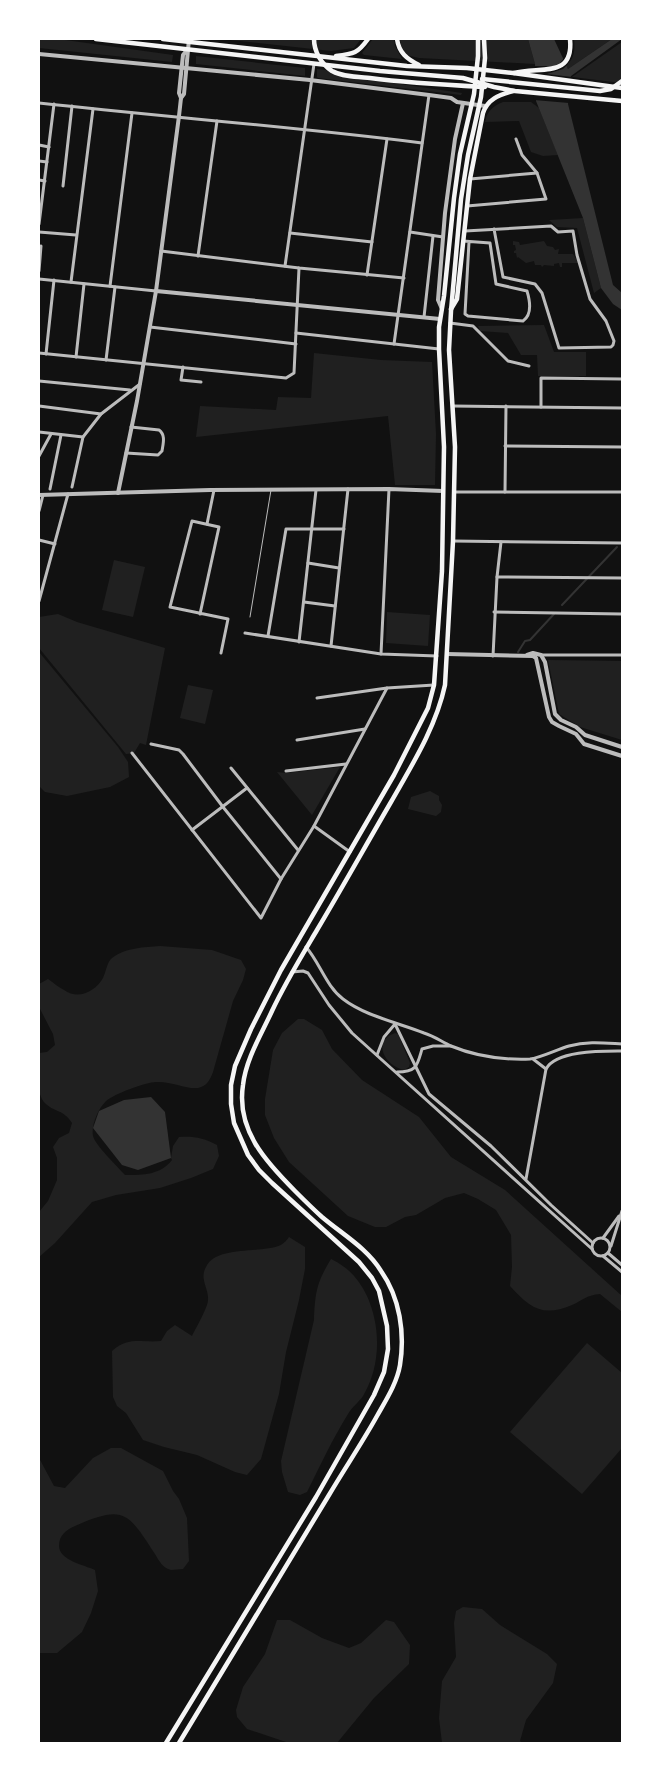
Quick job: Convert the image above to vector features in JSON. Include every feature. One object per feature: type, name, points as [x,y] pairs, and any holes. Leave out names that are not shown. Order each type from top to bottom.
[{"type":"main road","points":[[96,39],[380,71],[530,83],[600,91],[611,89],[622,81]]},
{"type":"main road","points":[[163,39],[189,40],[420,66],[513,73],[622,88]]},
{"type":"main road","points":[[314,39],[314,44],[321,61],[332,70],[343,75],[393,81],[494,87]]},
{"type":"main road","points":[[328,57],[351,55],[357,52],[368,39]]},
{"type":"main road","points":[[397,39],[404,56],[420,66]]},
{"type":"main road","points":[[166,1743],[316,1496],[382,1379],[388,1349],[386,1317],[379,1291],[372,1278],[347,1250],[315,1223],[259,1170],[248,1155],[234,1123],[231,1085],[234,1066],[284,963],[394,774],[428,708],[434,685],[442,572],[444,436],[438,350],[440,319],[460,154],[474,94],[478,39]]},
{"type":"main road","points":[[179,1743],[324,1502],[363,1441],[395,1383],[400,1362],[401,1324],[393,1292],[381,1270],[353,1242],[320,1215],[276,1172],[259,1152],[244,1121],[241,1103],[245,1073],[292,972],[370,838],[433,724],[441,704],[445,685],[453,542],[453,406],[449,350],[450,323],[461,199],[468,155],[481,97],[485,39]]},
{"type":"main road","points":[[513,73],[526,70],[553,69],[561,66],[570,55],[570,39]]},
{"type":"main road","points":[[463,78],[515,91],[622,101]]},
{"type":"main road","points":[[451,310],[457,299],[470,179],[485,106],[497,96],[515,91]]},
{"type":"main road","points":[[316,1496],[324,1502]]},
{"type":"street","points":[[181,98],[184,94],[189,40]]},
{"type":"street","points":[[118,493],[132,427],[156,291],[179,116],[183,55],[188,50]]},
{"type":"street","points":[[39,54],[310,80],[429,94],[463,103],[485,106]]},
{"type":"street","points":[[285,266],[310,80],[314,64]]},
{"type":"street","points":[[394,344],[429,94]]},
{"type":"street","points":[[39,103],[179,116],[422,143]]},
{"type":"street","points":[[442,309],[438,300],[444,213],[455,139],[463,103]]},
{"type":"street","points":[[39,224],[54,104]]},
{"type":"street","points":[[63,186],[72,106]]},
{"type":"street","points":[[71,282],[93,109]]},
{"type":"street","points":[[110,286],[132,113]]},
{"type":"street","points":[[198,256],[217,120]]},
{"type":"street","points":[[367,275],[387,139]]},
{"type":"street","points":[[467,206],[546,199],[537,173],[522,155],[516,140]]},
{"type":"street","points":[[39,145],[49,146]]},
{"type":"street","points":[[39,161],[47,162]]},
{"type":"street","points":[[470,179],[537,173]]},
{"type":"street","points":[[39,180],[44,180]]},
{"type":"street","points":[[464,231],[494,229],[551,226],[558,232],[573,231],[590,299],[606,321],[614,341],[613,345],[610,347],[559,348],[542,293],[535,284],[503,277],[494,229]]},
{"type":"street","points":[[39,232],[76,234]]},
{"type":"street","points":[[410,232],[443,237]]},
{"type":"street","points":[[290,233],[372,242]]},
{"type":"street","points":[[424,317],[433,236]]},
{"type":"street","points":[[463,241],[490,243],[496,284],[527,291],[529,315],[527,319],[523,321],[468,316],[465,314],[469,242]]},
{"type":"street","points":[[39,271],[41,246]]},
{"type":"street","points":[[161,251],[299,268],[404,278]]},
{"type":"street","points":[[39,353],[286,378],[294,373],[299,268]]},
{"type":"street","points":[[39,279],[440,319]]},
{"type":"street","points":[[46,354],[54,280]]},
{"type":"street","points":[[76,357],[84,284]]},
{"type":"street","points":[[106,360],[115,287]]},
{"type":"street","points":[[450,323],[473,326],[508,361],[529,366]]},
{"type":"street","points":[[150,327],[296,344]]},
{"type":"street","points":[[296,333],[438,350]]},
{"type":"street","points":[[183,367],[181,380],[201,382]]},
{"type":"street","points":[[541,407],[541,378],[622,379]]},
{"type":"street","points":[[39,381],[131,390]]},
{"type":"street","points":[[72,487],[83,437],[101,414],[140,384]]},
{"type":"street","points":[[39,406],[101,414]]},
{"type":"street","points":[[453,406],[622,408]]},
{"type":"street","points":[[505,492],[506,406]]},
{"type":"street","points":[[126,452],[158,455],[162,452],[164,438],[162,432],[132,427]]},
{"type":"street","points":[[39,432],[83,437]]},
{"type":"street","points":[[39,456],[51,434]]},
{"type":"street","points":[[50,489],[61,435]]},
{"type":"street","points":[[505,446],[622,447]]},
{"type":"street","points":[[331,646],[348,489]]},
{"type":"street","points":[[39,510],[41,495],[214,490],[389,489],[443,491]]},
{"type":"street","points":[[381,654],[389,489]]},
{"type":"street","points":[[207,524],[214,490]]},
{"type":"street","points":[[299,642],[316,490]]},
{"type":"street","points":[[454,492],[622,492]]},
{"type":"street","points":[[39,601],[68,494]]},
{"type":"street","points":[[200,614],[219,526],[192,521],[170,607],[200,614],[228,619],[221,653]]},
{"type":"street","points":[[268,636],[286,529],[344,529]]},
{"type":"street","points":[[39,540],[55,544]]},
{"type":"street","points":[[453,542],[622,543]]},
{"type":"street","points":[[492,656],[501,542]]},
{"type":"street","points":[[308,563],[340,568]]},
{"type":"street","points":[[497,577],[622,578]]},
{"type":"street","points":[[304,602],[335,606]]},
{"type":"street","points":[[494,612],[622,614]]},
{"type":"street","points":[[245,633],[381,654],[437,656]]},
{"type":"street","points":[[520,656],[533,653],[541,655],[622,655]]},
{"type":"street","points":[[446,654],[533,656],[538,660],[549,717],[552,722],[576,734],[584,744],[622,756]]},
{"type":"street","points":[[536,658],[541,655]]},
{"type":"street","points":[[541,655],[555,714],[585,735],[622,747]]},
{"type":"street","points":[[317,698],[387,688],[434,685]]},
{"type":"street","points":[[132,753],[261,918],[281,879],[314,826],[387,688]]},
{"type":"street","points":[[576,728],[576,734]]},
{"type":"street","points":[[297,740],[365,729]]},
{"type":"street","points":[[151,744],[179,750],[183,754],[222,807],[281,879]]},
{"type":"street","points":[[286,772],[346,764]]},
{"type":"street","points":[[231,768],[298,850]]},
{"type":"street","points":[[192,830],[247,788]]},
{"type":"street","points":[[314,826],[350,852]]},
{"type":"street","points":[[306,946],[315,957],[321,972],[342,998],[349,1003],[395,1024],[425,1033],[451,1046],[500,1059],[532,1059],[588,1042],[622,1044]]},
{"type":"street","points":[[292,972],[303,971],[308,973],[329,1005],[352,1033],[487,1152],[596,1254],[602,1256],[622,1272]]},
{"type":"street","points":[[377,1055],[384,1037],[395,1024]]},
{"type":"street","points":[[395,1024],[429,1094],[492,1146],[593,1243]]},
{"type":"street","points":[[395,1072],[408,1072],[416,1067],[422,1049],[433,1046],[451,1046]]},
{"type":"street","points":[[526,1180],[548,1064],[558,1059],[588,1051],[622,1051]]},
{"type":"street","points":[[532,1059],[546,1069]]},
{"type":"street","points":[[602,1256],[608,1253],[622,1212]]},
{"type":"street","points":[[603,1238],[622,1212]]},
{"type":"street","points":[[592,1249],[593,1243],[597,1239],[603,1238],[608,1241],[610,1247]]},
{"type":"street","points":[[608,1253],[622,1265]]},
{"type":"lane","points":[[250,618],[271,490]]},
{"type":"shaded area","points":[[39,39],[58,39],[173,55],[172,62],[39,48]]},
{"type":"shaded area","points":[[221,39],[361,39],[354,48],[331,51]]},
{"type":"shaded area","points":[[373,39],[394,39],[395,46],[402,59],[364,55],[362,53]]},
{"type":"shaded area","points":[[400,39],[528,39],[535,64],[419,58],[406,55],[401,46]]},
{"type":"shaded area","points":[[528,39],[554,39],[568,69],[612,39],[622,39],[571,76],[568,104],[613,285],[622,293],[622,310],[613,304],[601,288],[583,218],[536,101],[535,64]]},
{"type":"shaded area","points":[[574,39],[612,39],[568,69],[566,65],[573,57]]},
{"type":"shaded area","points":[[622,42],[622,83],[572,77]]},
{"type":"shaded area","points":[[196,56],[305,68],[305,76],[196,64]]},
{"type":"shaded area","points":[[317,69],[357,74],[393,83],[462,93],[461,95],[318,78]]},
{"type":"shaded area","points":[[503,102],[531,102],[539,108],[558,155],[543,156],[531,152],[519,121],[485,122],[491,109]]},
{"type":"shaded area","points":[[583,218],[601,288],[594,293],[577,228],[557,227],[549,220]]},
{"type":"shaded area","points":[[513,241],[519,242],[520,245],[544,241],[547,246],[553,247],[555,250],[559,249],[558,254],[573,254],[579,263],[562,263],[562,267],[560,267],[559,263],[554,264],[554,266],[544,265],[542,267],[541,265],[535,265],[534,261],[526,263],[517,258],[516,253],[514,253],[516,250]]},
{"type":"shaded area","points":[[544,325],[554,352],[586,352],[586,376],[538,376],[537,355],[521,355],[508,333],[480,331],[478,326]]},
{"type":"shaded area","points":[[314,353],[381,360],[432,362],[436,434],[435,485],[395,485],[388,416],[196,437],[200,406],[276,410],[278,397],[311,398]]},
{"type":"shaded area","points":[[114,560],[145,567],[133,617],[102,610]]},
{"type":"shaded area","points":[[387,612],[430,615],[428,646],[386,643]]},
{"type":"shaded area","points":[[58,614],[77,622],[165,648],[146,745],[140,743],[134,753],[126,754],[39,648],[39,617]]},
{"type":"shaded area","points":[[39,652],[118,747],[128,762],[129,777],[110,787],[67,796],[45,792],[39,786]]},
{"type":"shaded area","points":[[548,660],[622,661],[622,740],[580,727],[559,714]]},
{"type":"shaded area","points":[[188,685],[213,690],[205,724],[180,718]]},
{"type":"shaded area","points":[[340,767],[312,815],[277,772],[286,773]]},
{"type":"shaded area","points":[[430,791],[439,796],[442,805],[441,812],[436,816],[408,809],[411,797]]},
{"type":"shaded area","points":[[160,946],[212,950],[241,960],[246,969],[233,1001],[211,1078],[204,1086],[198,1088],[156,1082],[138,1086],[116,1095],[103,1104],[94,1122],[93,1136],[102,1150],[125,1175],[145,1174],[162,1169],[172,1160],[173,1146],[179,1137],[199,1138],[217,1145],[219,1156],[213,1169],[191,1178],[160,1188],[116,1195],[92,1202],[55,1243],[39,1257],[39,1212],[48,1201],[57,1180],[57,1158],[53,1147],[59,1138],[69,1133],[72,1123],[66,1115],[46,1104],[40,1094],[38,1080],[39,1053],[47,1052],[55,1045],[53,1034],[39,1007],[39,984],[48,979],[69,993],[86,993],[100,983],[112,958],[122,952]]},
{"type":"shaded area","points":[[298,1019],[304,1019],[322,1030],[332,1049],[362,1080],[419,1117],[451,1157],[505,1190],[622,1296],[622,1312],[600,1294],[588,1297],[562,1309],[552,1310],[537,1308],[523,1300],[510,1286],[512,1267],[511,1235],[496,1210],[464,1193],[445,1198],[416,1215],[405,1217],[386,1227],[375,1227],[348,1216],[289,1162],[274,1138],[265,1115],[265,1099],[273,1050],[282,1033]]},
{"type":"shaded area","points":[[395,1033],[398,1034],[410,1063],[409,1067],[404,1070],[391,1064],[383,1053],[382,1047],[384,1042]]},
{"type":"shaded area","points":[[151,1097],[165,1112],[171,1158],[138,1170],[122,1165],[93,1128],[99,1111],[124,1100]]},
{"type":"shaded area","points":[[289,1237],[305,1247],[305,1269],[286,1352],[279,1394],[261,1459],[247,1475],[235,1472],[197,1455],[143,1440],[126,1413],[117,1406],[113,1397],[112,1351],[124,1343],[161,1341],[167,1331],[175,1325],[192,1336],[207,1303],[208,1296],[204,1271],[211,1260],[229,1253],[272,1248],[281,1245]]},
{"type":"shaded area","points":[[331,1259],[352,1274],[367,1296],[372,1308],[377,1333],[376,1359],[369,1384],[363,1396],[342,1423],[307,1492],[300,1495],[288,1492],[281,1461],[314,1320],[318,1288]]},
{"type":"shaded area","points":[[587,1343],[622,1373],[622,1448],[582,1494],[510,1432]]},
{"type":"shaded area","points":[[111,1448],[121,1448],[163,1471],[179,1499],[187,1518],[189,1561],[183,1569],[171,1570],[166,1568],[138,1529],[124,1516],[115,1514],[105,1515],[69,1529],[60,1539],[60,1551],[67,1558],[95,1570],[98,1591],[82,1632],[57,1653],[39,1653],[39,1458],[54,1486],[65,1488],[93,1458]]},
{"type":"shaded area","points":[[463,1607],[482,1609],[500,1625],[547,1654],[557,1664],[553,1683],[526,1720],[520,1741],[522,1743],[442,1743],[439,1718],[442,1681],[456,1657],[454,1623],[456,1611]]},
{"type":"shaded area","points":[[277,1620],[290,1620],[322,1638],[349,1648],[361,1643],[386,1620],[394,1622],[410,1645],[409,1664],[374,1698],[337,1743],[289,1743],[247,1729],[237,1717],[236,1710],[243,1687],[265,1654]]},
{"type":"pier","points":[[565,57],[568,64],[563,69],[547,74],[572,77],[569,103],[534,100],[533,72],[535,66],[553,66],[559,64]]},
{"type":"waterway","points":[[562,605],[617,547]]},
{"type":"waterway","points":[[518,652],[525,641],[530,640],[554,614]]}]
